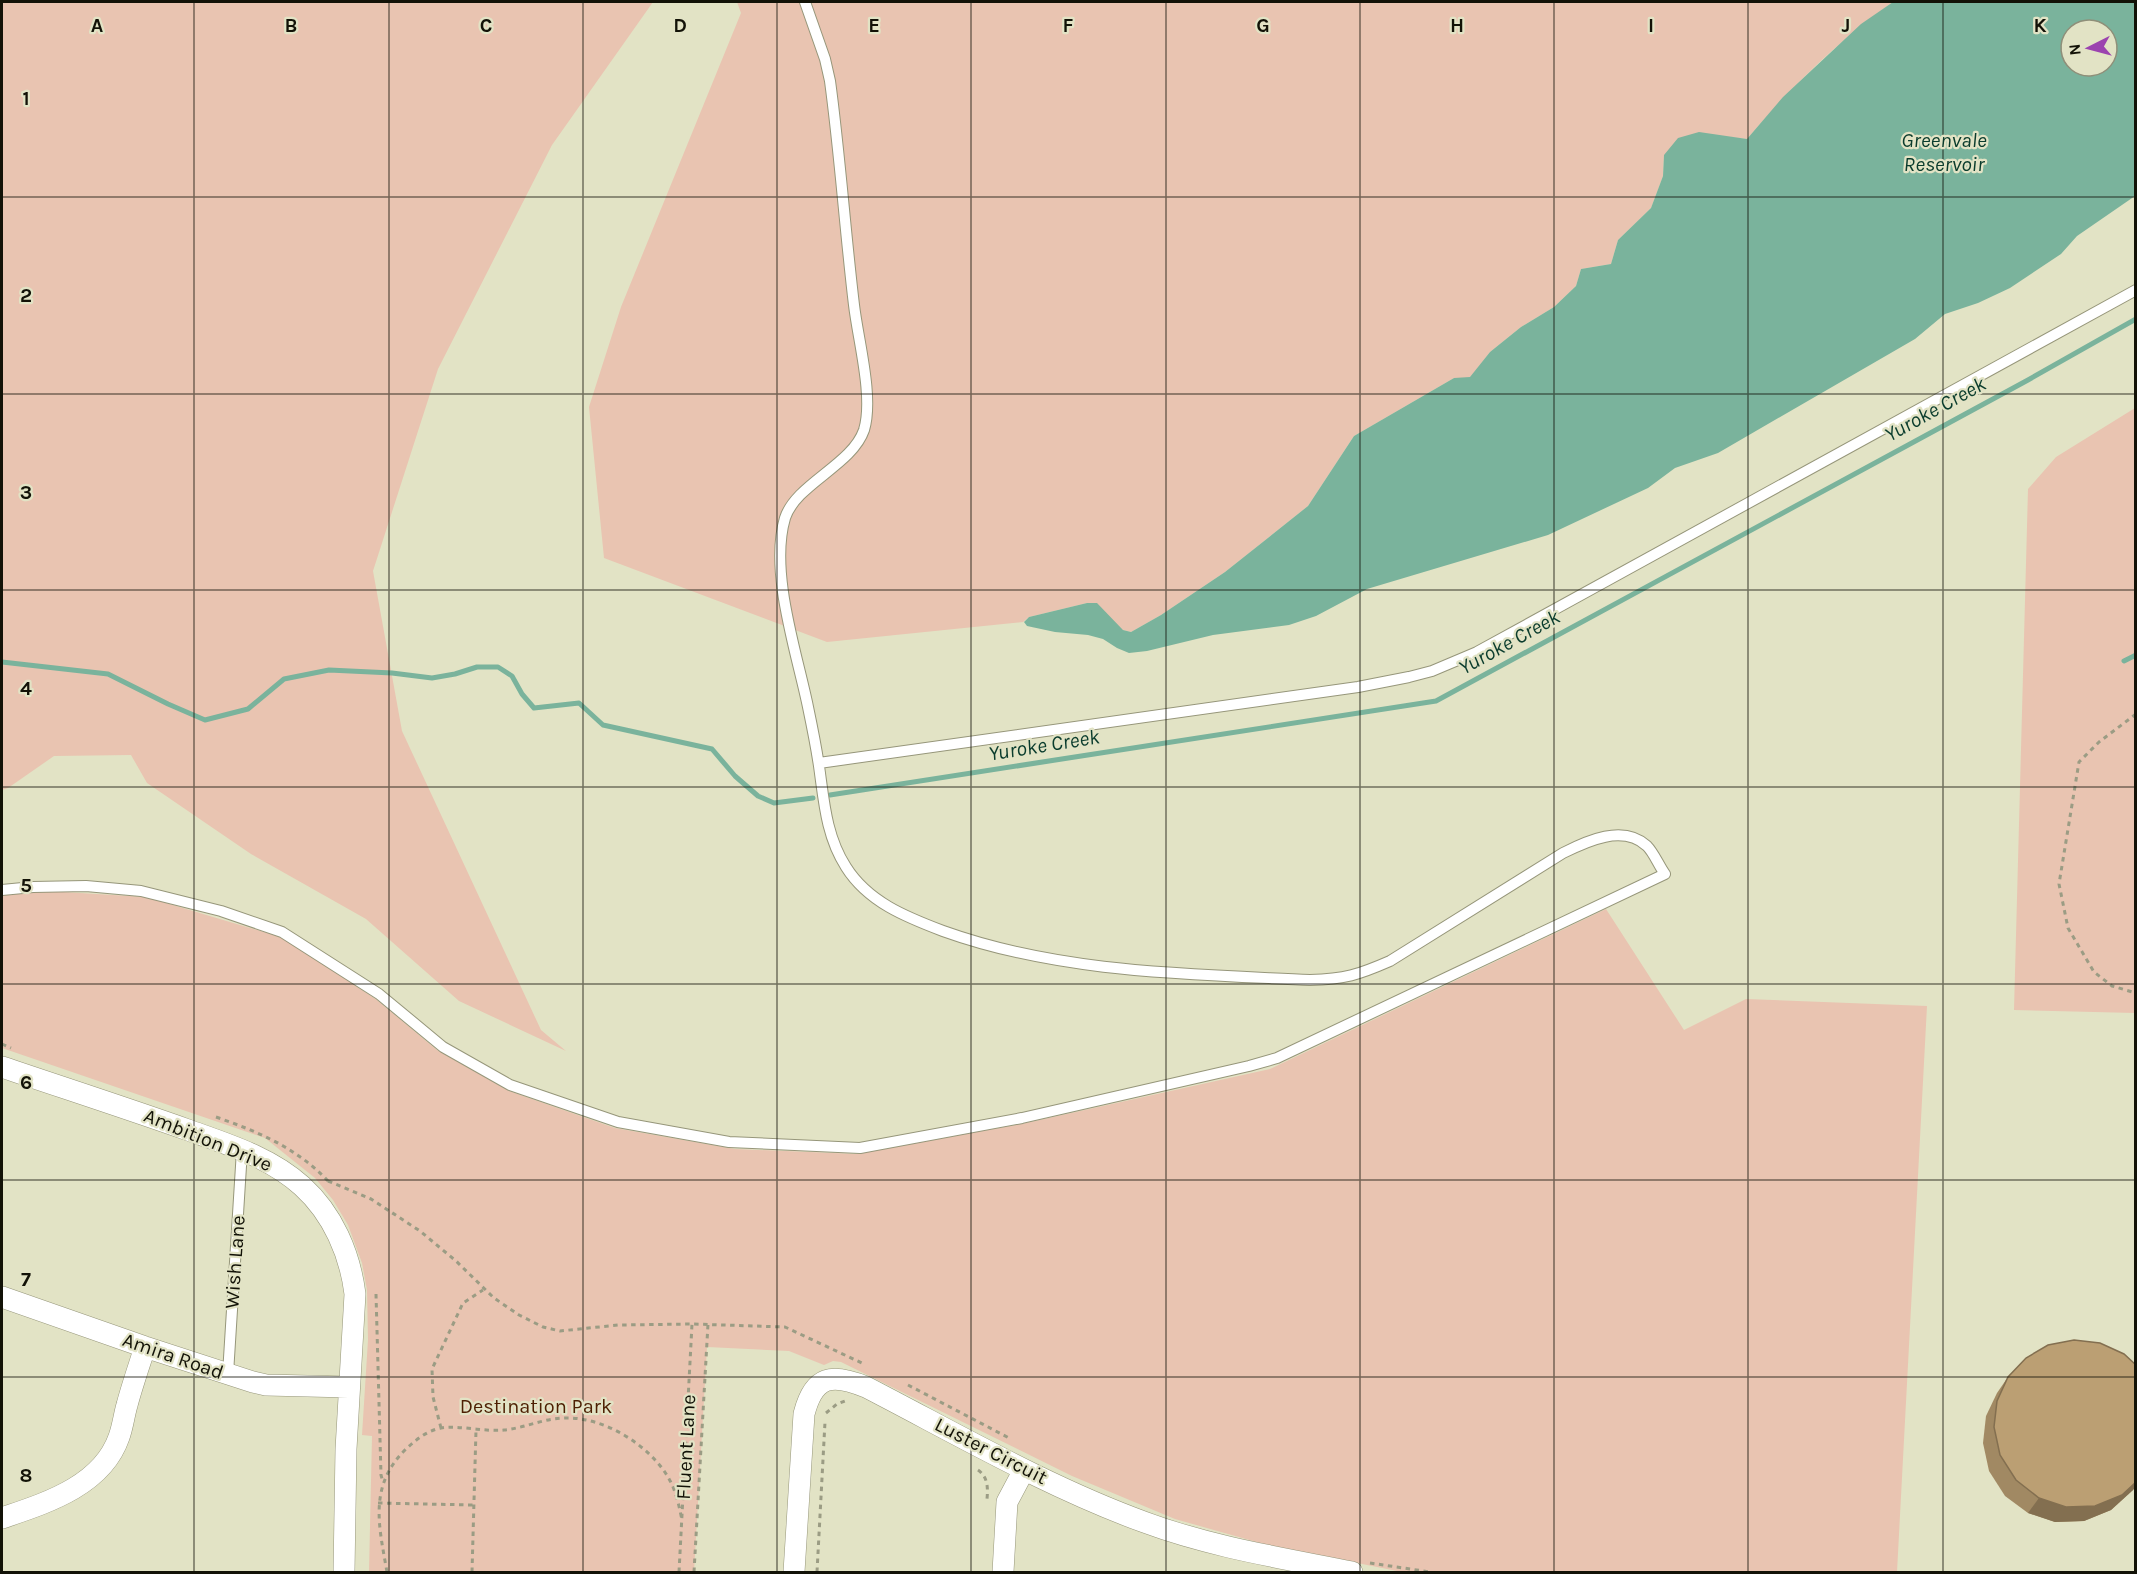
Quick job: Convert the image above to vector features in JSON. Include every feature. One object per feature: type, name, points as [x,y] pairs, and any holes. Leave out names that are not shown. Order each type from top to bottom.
[{"type":"street","name":"Ambition Drive","points":[[2,1067],[147,1115],[242,1150],[286,1173],[303,1186],[319,1204],[341,1239],[355,1294],[349,1387],[344,1572]]},
{"type":"street","name":"Amira Road","points":[[2,1297],[145,1347],[266,1385],[349,1387]]},
{"type":"street","points":[[2,1518],[60,1497],[82,1484],[103,1464],[119,1437],[145,1347]]},
{"type":"street","name":"Luster Circuit","points":[[794,1572],[804,1414],[812,1393],[818,1385],[833,1379],[845,1378],[1024,1470],[1143,1522],[1204,1542],[1352,1572]]},
{"type":"street","points":[[1003,1572],[1007,1502],[1024,1470]]},
{"type":"lane","points":[[2,890],[86,886],[141,891],[221,911],[282,932],[379,994],[443,1047],[510,1085],[618,1122],[729,1142],[860,1148],[1022,1118],[1277,1058],[1665,874],[1647,846],[1629,837],[1607,836],[1585,842],[1563,853],[1390,961],[1359,975],[1336,979],[1224,976],[1095,966],[1047,959],[975,942],[906,917],[886,906],[864,889],[846,867],[834,843],[825,813],[819,763],[781,573],[781,541],[786,515],[801,495],[848,453],[864,431],[867,401],[854,308],[830,81],[825,58],[805,2]]},
{"type":"lane","points":[[819,763],[1358,687],[1432,671],[1477,652],[2136,290]]},
{"type":"lane","name":"Wish Lane","points":[[228,1374],[242,1150]]},
{"type":"path","points":[[2136,714],[2098,742],[2079,762],[2059,884],[2068,928],[2094,972],[2112,986],[2136,993]]},
{"type":"path","points":[[441,1428],[433,1397],[432,1369],[463,1303],[483,1290]]},
{"type":"path","points":[[679,1572],[692,1324]]},
{"type":"path","name":"Fluent Lane","points":[[694,1572],[708,1324]]},
{"type":"path","points":[[817,1572],[825,1413],[837,1404],[848,1400]]},
{"type":"path","points":[[387,1572],[378,1503],[383,1482],[399,1456],[420,1436],[441,1428],[495,1431],[512,1429],[542,1420],[568,1418],[594,1421],[617,1429],[646,1451],[668,1476],[677,1498],[682,1520]]},
{"type":"path","points":[[472,1572],[476,1430]]},
{"type":"path","points":[[971,1466],[982,1472],[988,1484],[986,1503]]},
{"type":"path","points":[[378,1503],[473,1505]]},
{"type":"green space","points":[[2,2],[653,2],[552,145],[438,369],[373,571],[402,731],[541,1030],[566,1051],[459,1001],[366,919],[251,854],[147,783],[131,755],[54,756],[2,790]]},
{"type":"green space","points":[[737,2],[1893,2],[1816,66],[1747,139],[1726,137],[1664,155],[1663,176],[1651,208],[1618,240],[1611,264],[1581,269],[1576,286],[1554,307],[1521,327],[1490,352],[1470,378],[1454,378],[1354,436],[1308,506],[1225,572],[1161,615],[1131,632],[1123,630],[1087,603],[1029,617],[1023,622],[827,642],[604,558],[589,407],[621,307],[741,13]]},
{"type":"green space","points":[[2135,408],[2135,1013],[2014,1010],[2028,489],[2056,457]]},
{"type":"green space","name":"Destination Park","points":[[47,891],[146,897],[284,938],[377,1000],[437,1050],[509,1091],[615,1128],[735,1149],[857,1154],[1026,1123],[1270,1069],[1606,909],[1684,1030],[1746,999],[1927,1006],[1897,1572],[1402,1572],[1267,1545],[1175,1519],[1072,1476],[841,1362],[833,1361],[824,1365],[789,1351],[707,1347],[694,1572],[369,1572],[372,1436],[362,1435],[368,1340],[367,1290],[362,1263],[348,1225],[333,1200],[315,1178],[265,1138],[2,1048],[2,895]]},
{"type":"water","name":"Greenvale Reservoir","points":[[1893,2],[2135,2],[2135,196],[2077,236],[2061,254],[2010,288],[1978,303],[1945,314],[1915,339],[1718,453],[1675,468],[1648,488],[1548,535],[1367,589],[1316,616],[1289,625],[1213,635],[1147,651],[1129,653],[1103,639],[1027,626],[1024,622],[1029,617],[1087,603],[1097,603],[1123,630],[1131,632],[1161,615],[1225,572],[1308,506],[1354,436],[1454,378],[1470,377],[1490,352],[1521,327],[1554,307],[1576,286],[1581,269],[1611,264],[1618,240],[1651,208],[1663,176],[1664,155],[1678,138],[1699,132],[1747,139],[1783,97],[1861,24]]},
{"type":"building","points":[[2074,1340],[2100,1343],[2124,1354],[2136,1365],[2136,1482],[2122,1495],[2095,1506],[2066,1507],[2039,1498],[2016,1480],[2000,1455],[1994,1427],[1997,1401],[2008,1377],[2026,1358],[2048,1345]]},
{"type":"waterway","name":"Yuroke Creek","points":[[830,795],[1436,701],[2028,380],[2136,319]]},
{"type":"waterway","points":[[2124,661],[2136,655]]},
{"type":"waterway","points":[[2,662],[108,674],[205,720],[248,709],[284,679],[329,670],[392,673],[432,678],[477,667],[498,667],[512,676],[522,694],[534,708],[579,703],[603,725],[712,749],[735,776],[758,796],[774,803],[813,798]]}]
